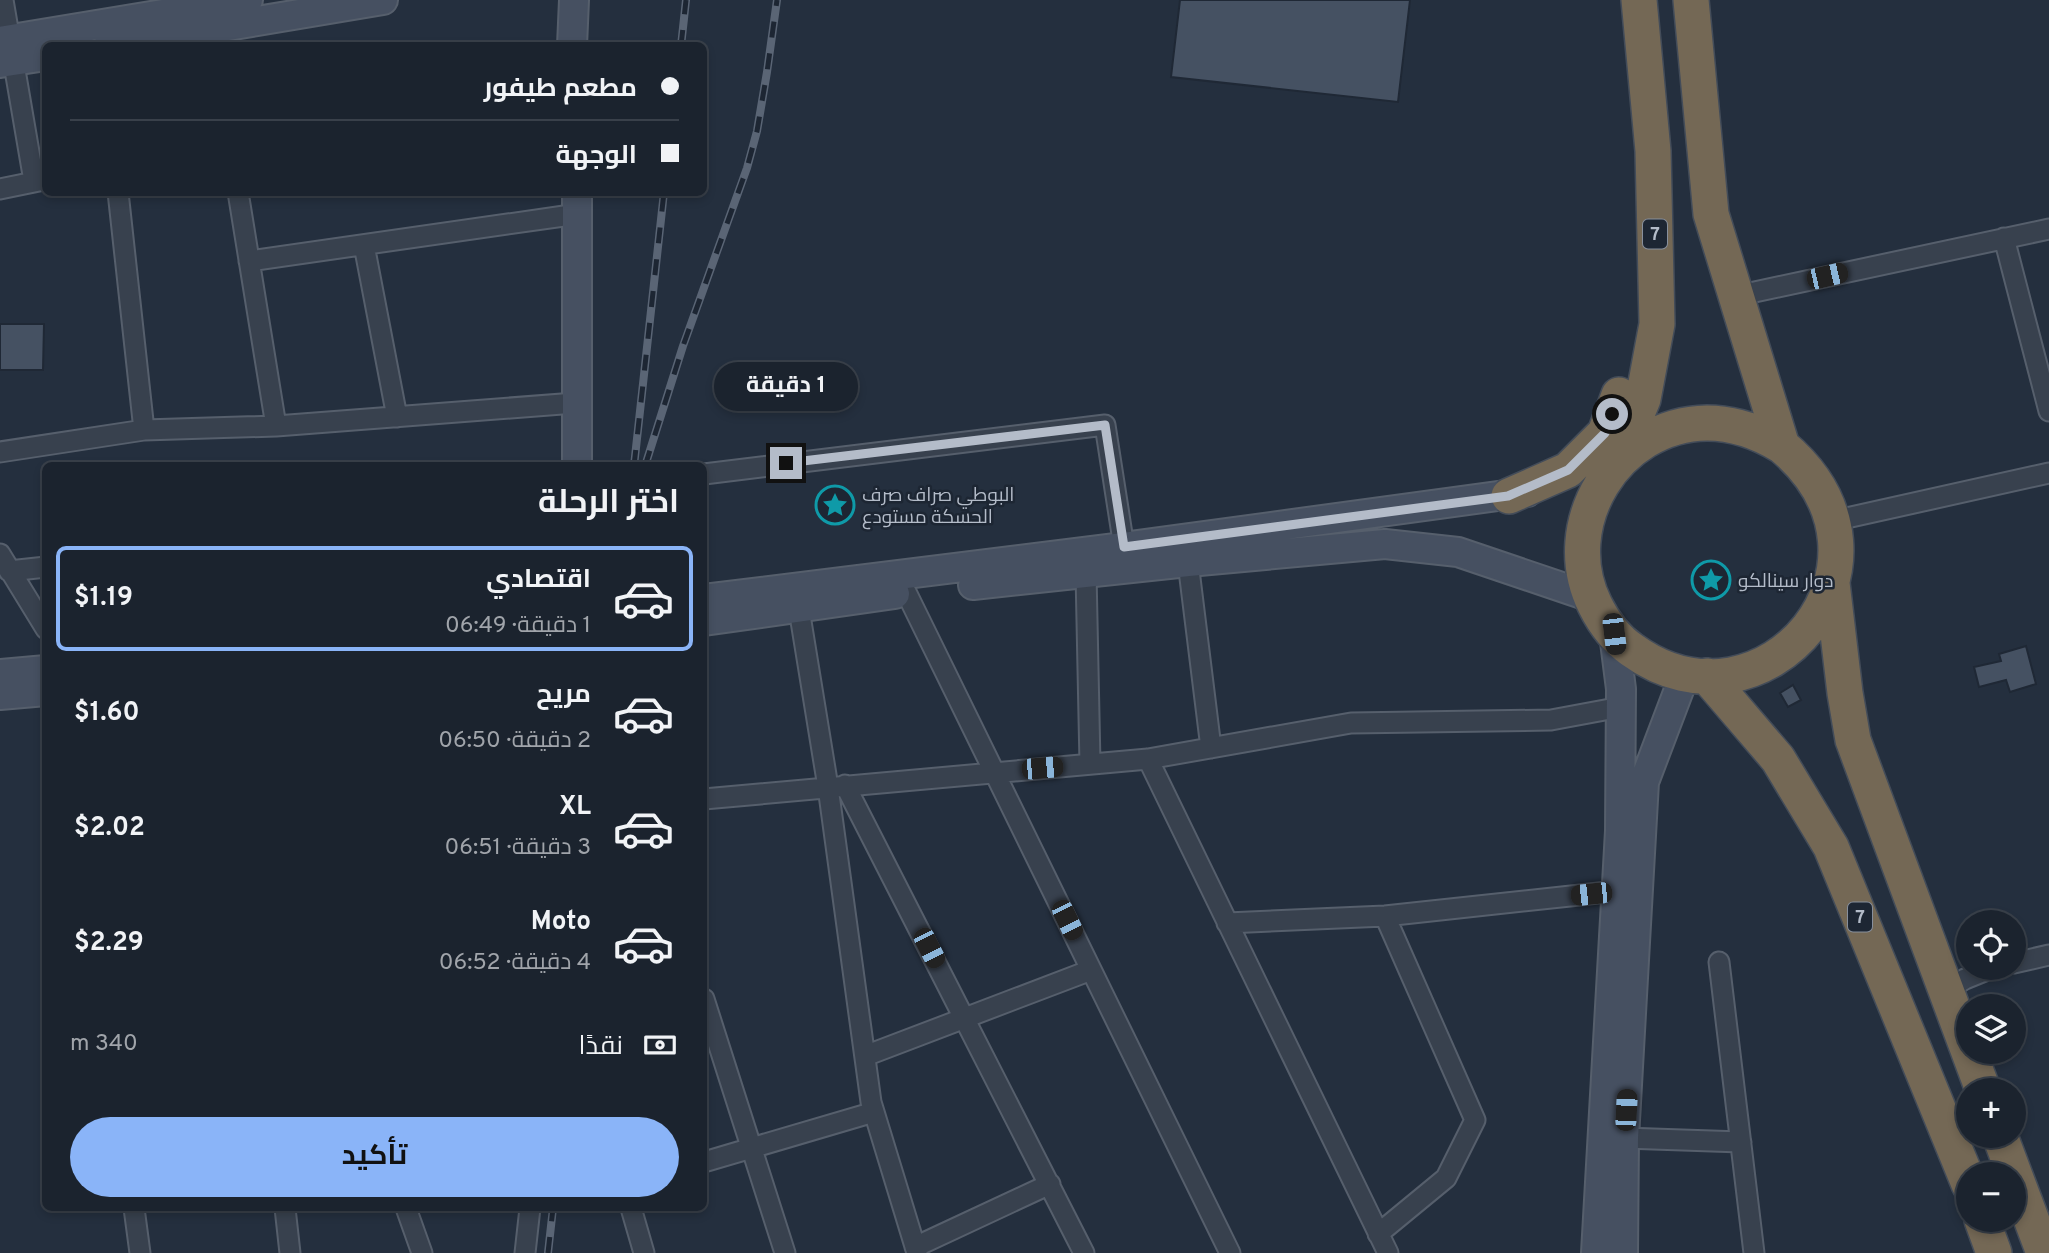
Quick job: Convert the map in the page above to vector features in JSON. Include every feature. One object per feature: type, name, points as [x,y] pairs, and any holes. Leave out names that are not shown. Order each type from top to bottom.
[{"type":"highway","name":"7","points":[[1639,0],[1653,151],[1657,324],[1643,399],[1587,514],[1582,556],[1591,597],[1614,634],[1646,660],[1696,675],[1731,675],[1775,658],[1795,644],[1824,606],[1832,583]]},
{"type":"highway","name":"7","points":[[1690,0],[1711,214],[1782,446]]},
{"type":"highway","points":[[1508,496],[1568,470],[1605,433],[1642,332],[1653,151]]},
{"type":"highway","name":"7","points":[[1611,469],[1648,438],[1667,430],[1706,423],[1746,429],[1782,446],[1811,474],[1822,491],[1833,521],[1836,546],[1832,583],[1853,740],[1978,1078]]},
{"type":"highway","name":"7","points":[[1696,675],[1778,759],[1831,847],[1960,1162]]},
{"type":"highway","points":[[2005,1148],[2045,1253]]},
{"type":"highway","points":[[1986,1232],[1994,1253]]},
{"type":"street","points":[[0,188],[40,181],[6,51],[3,0]]},
{"type":"street","points":[[49,42],[248,0]]},
{"type":"street","points":[[132,42],[383,0]]},
{"type":"street","points":[[572,42],[574,0]]},
{"type":"street","points":[[6,51],[42,43]]},
{"type":"street","points":[[6,51],[42,56]]},
{"type":"street","points":[[118,196],[144,430]]},
{"type":"street","points":[[239,196],[276,426]]},
{"type":"street","points":[[249,261],[364,245],[578,203],[575,403],[577,462]]},
{"type":"street","points":[[1736,296],[2049,229]]},
{"type":"street","points":[[2004,238],[2049,411]]},
{"type":"street","points":[[364,245],[397,417]]},
{"type":"street","points":[[0,452],[144,430],[276,426],[575,403]]},
{"type":"street","points":[[707,474],[1105,425],[1124,547]]},
{"type":"street","points":[[707,599],[1508,496],[1611,469]]},
{"type":"street","points":[[1833,521],[2049,473]]},
{"type":"street","points":[[707,621],[906,592],[1385,544],[1458,552],[1591,597]]},
{"type":"street","points":[[0,554],[42,623]]},
{"type":"street","points":[[1188,562],[1211,748]]},
{"type":"street","points":[[9,572],[42,568]]},
{"type":"street","points":[[1086,573],[1090,764]]},
{"type":"street","points":[[906,592],[1230,1253]]},
{"type":"street","points":[[799,609],[836,786],[865,1056],[874,1112],[916,1250],[1050,1184]]},
{"type":"street","points":[[1596,1253],[1620,831],[1621,708],[1614,634]]},
{"type":"street","points":[[14,681],[42,671]]},
{"type":"street","points":[[1623,1253],[1624,1138],[1644,782],[1696,675]]},
{"type":"street","points":[[707,799],[1148,760],[1351,723],[1551,720],[1621,708]]},
{"type":"street","points":[[1148,760],[1388,1253]]},
{"type":"street","points":[[836,786],[964,1018],[1084,1253]]},
{"type":"street","points":[[1227,923],[1385,916],[1617,891]]},
{"type":"street","points":[[1378,1234],[1446,1178],[1475,1120],[1385,916]]},
{"type":"street","points":[[2026,960],[2049,955]]},
{"type":"street","points":[[1719,962],[1754,1253]]},
{"type":"street","points":[[865,1056],[1091,970]]},
{"type":"street","points":[[1945,991],[1962,980]]},
{"type":"street","points":[[707,1009],[785,1253]]},
{"type":"street","points":[[707,1161],[874,1112]]},
{"type":"street","points":[[1624,1138],[1741,1142]]},
{"type":"street","points":[[134,1211],[140,1253]]},
{"type":"street","points":[[285,1211],[290,1253]]},
{"type":"street","points":[[407,1211],[422,1253]]},
{"type":"street","points":[[525,1253],[530,1211]]},
{"type":"street","points":[[632,1211],[644,1253]]},
{"type":"building","points":[[1180,0],[1410,0],[1398,102],[1171,77]]},
{"type":"building","points":[[0,324],[44,324],[43,370],[0,370]]},
{"type":"building","points":[[2026,646],[2036,684],[2010,692],[2006,680],[1979,687],[1974,667],[2001,661],[1999,654]]},
{"type":"building","points":[[1793,685],[1801,700],[1788,707],[1780,693]]},
{"type":"railway","points":[[681,42],[686,0]]},
{"type":"railway","points":[[646,462],[683,346],[747,168],[757,131],[777,0]]},
{"type":"railway","points":[[634,462],[664,196]]},
{"type":"railway","points":[[548,1253],[553,1211]]},
{"type":"place","name":"البوطي صراف صرف الحسكة مستودع","points":[[835,505]]},
{"type":"place","name":"دوار سينالكو","points":[[1711,580]]},
{"type":"route","points":[[786,463],[1105,425],[1124,547],[1508,496],[1568,470],[1605,433],[1612,414]]}]
